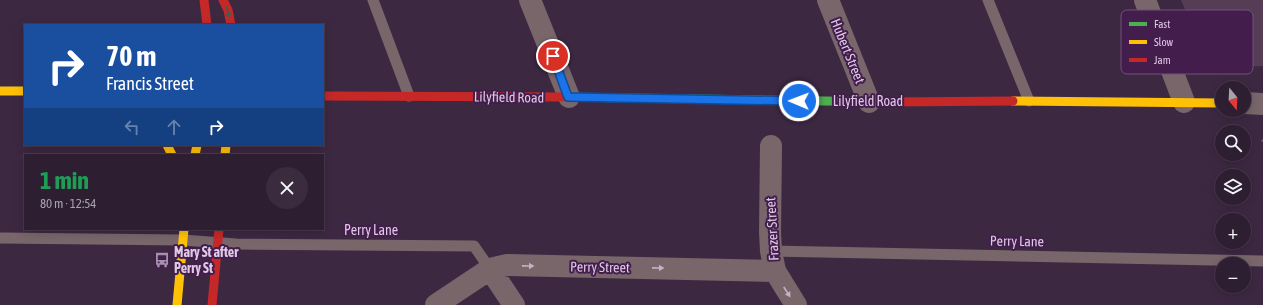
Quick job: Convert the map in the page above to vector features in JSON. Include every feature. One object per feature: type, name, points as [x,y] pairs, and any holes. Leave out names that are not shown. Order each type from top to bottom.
[{"type":"street","points":[[204,0],[207,24]]},
{"type":"street","points":[[223,0],[228,10],[231,24]]},
{"type":"street","points":[[530,0],[568,97]]},
{"type":"street","name":"Hubert Street","points":[[828,0],[869,102]]},
{"type":"street","points":[[1145,0],[1149,10]]},
{"type":"street","points":[[1173,74],[1184,102]]},
{"type":"street","points":[[0,91],[24,91]]},
{"type":"street","name":"Lilyfield Road","points":[[324,96],[568,97],[869,102],[1029,101],[1215,103]]},
{"type":"street","points":[[1251,103],[1263,104]]},
{"type":"street","name":"Frazer Street","points":[[771,146],[770,232],[773,261],[796,305]]},
{"type":"street","points":[[212,305],[219,230]]},
{"type":"street","points":[[177,305],[184,232]]},
{"type":"street","name":"Perry Street","points":[[436,305],[490,269],[507,265],[773,261]]},
{"type":"street","points":[[490,269],[514,305]]},
{"type":"lane","points":[[373,0],[409,96]]},
{"type":"lane","points":[[988,0],[1029,101]]},
{"type":"lane","name":"Perry Lane","points":[[0,238],[184,232],[218,243],[474,246],[490,269]]},
{"type":"lane","name":"Perry Lane","points":[[773,261],[1263,261]]},
{"type":"building","points":[[1181,0],[1263,0],[1263,66],[1253,66],[1253,10],[1185,10]]},
{"type":"traffic: fast","points":[[565,97],[888,102]]},
{"type":"traffic: slow","points":[[0,91],[24,91]]},
{"type":"traffic: slow","points":[[1013,101],[1215,103]]},
{"type":"traffic: slow","points":[[168,146],[172,154]]},
{"type":"traffic: slow","points":[[195,154],[197,146]]},
{"type":"traffic: slow","points":[[225,154],[226,146]]},
{"type":"traffic: slow","points":[[177,305],[184,230]]},
{"type":"traffic: jam","points":[[204,0],[207,24]]},
{"type":"traffic: jam","points":[[223,0],[228,10],[231,24]]},
{"type":"traffic: jam","points":[[324,96],[565,97]]},
{"type":"traffic: jam","points":[[888,102],[1013,101]]},
{"type":"traffic: jam","points":[[212,305],[219,230]]},
{"type":"place","name":"Mary St after Perry St","points":[[162,260]]},
{"type":"route","points":[[553,56],[568,97],[799,101]]}]
